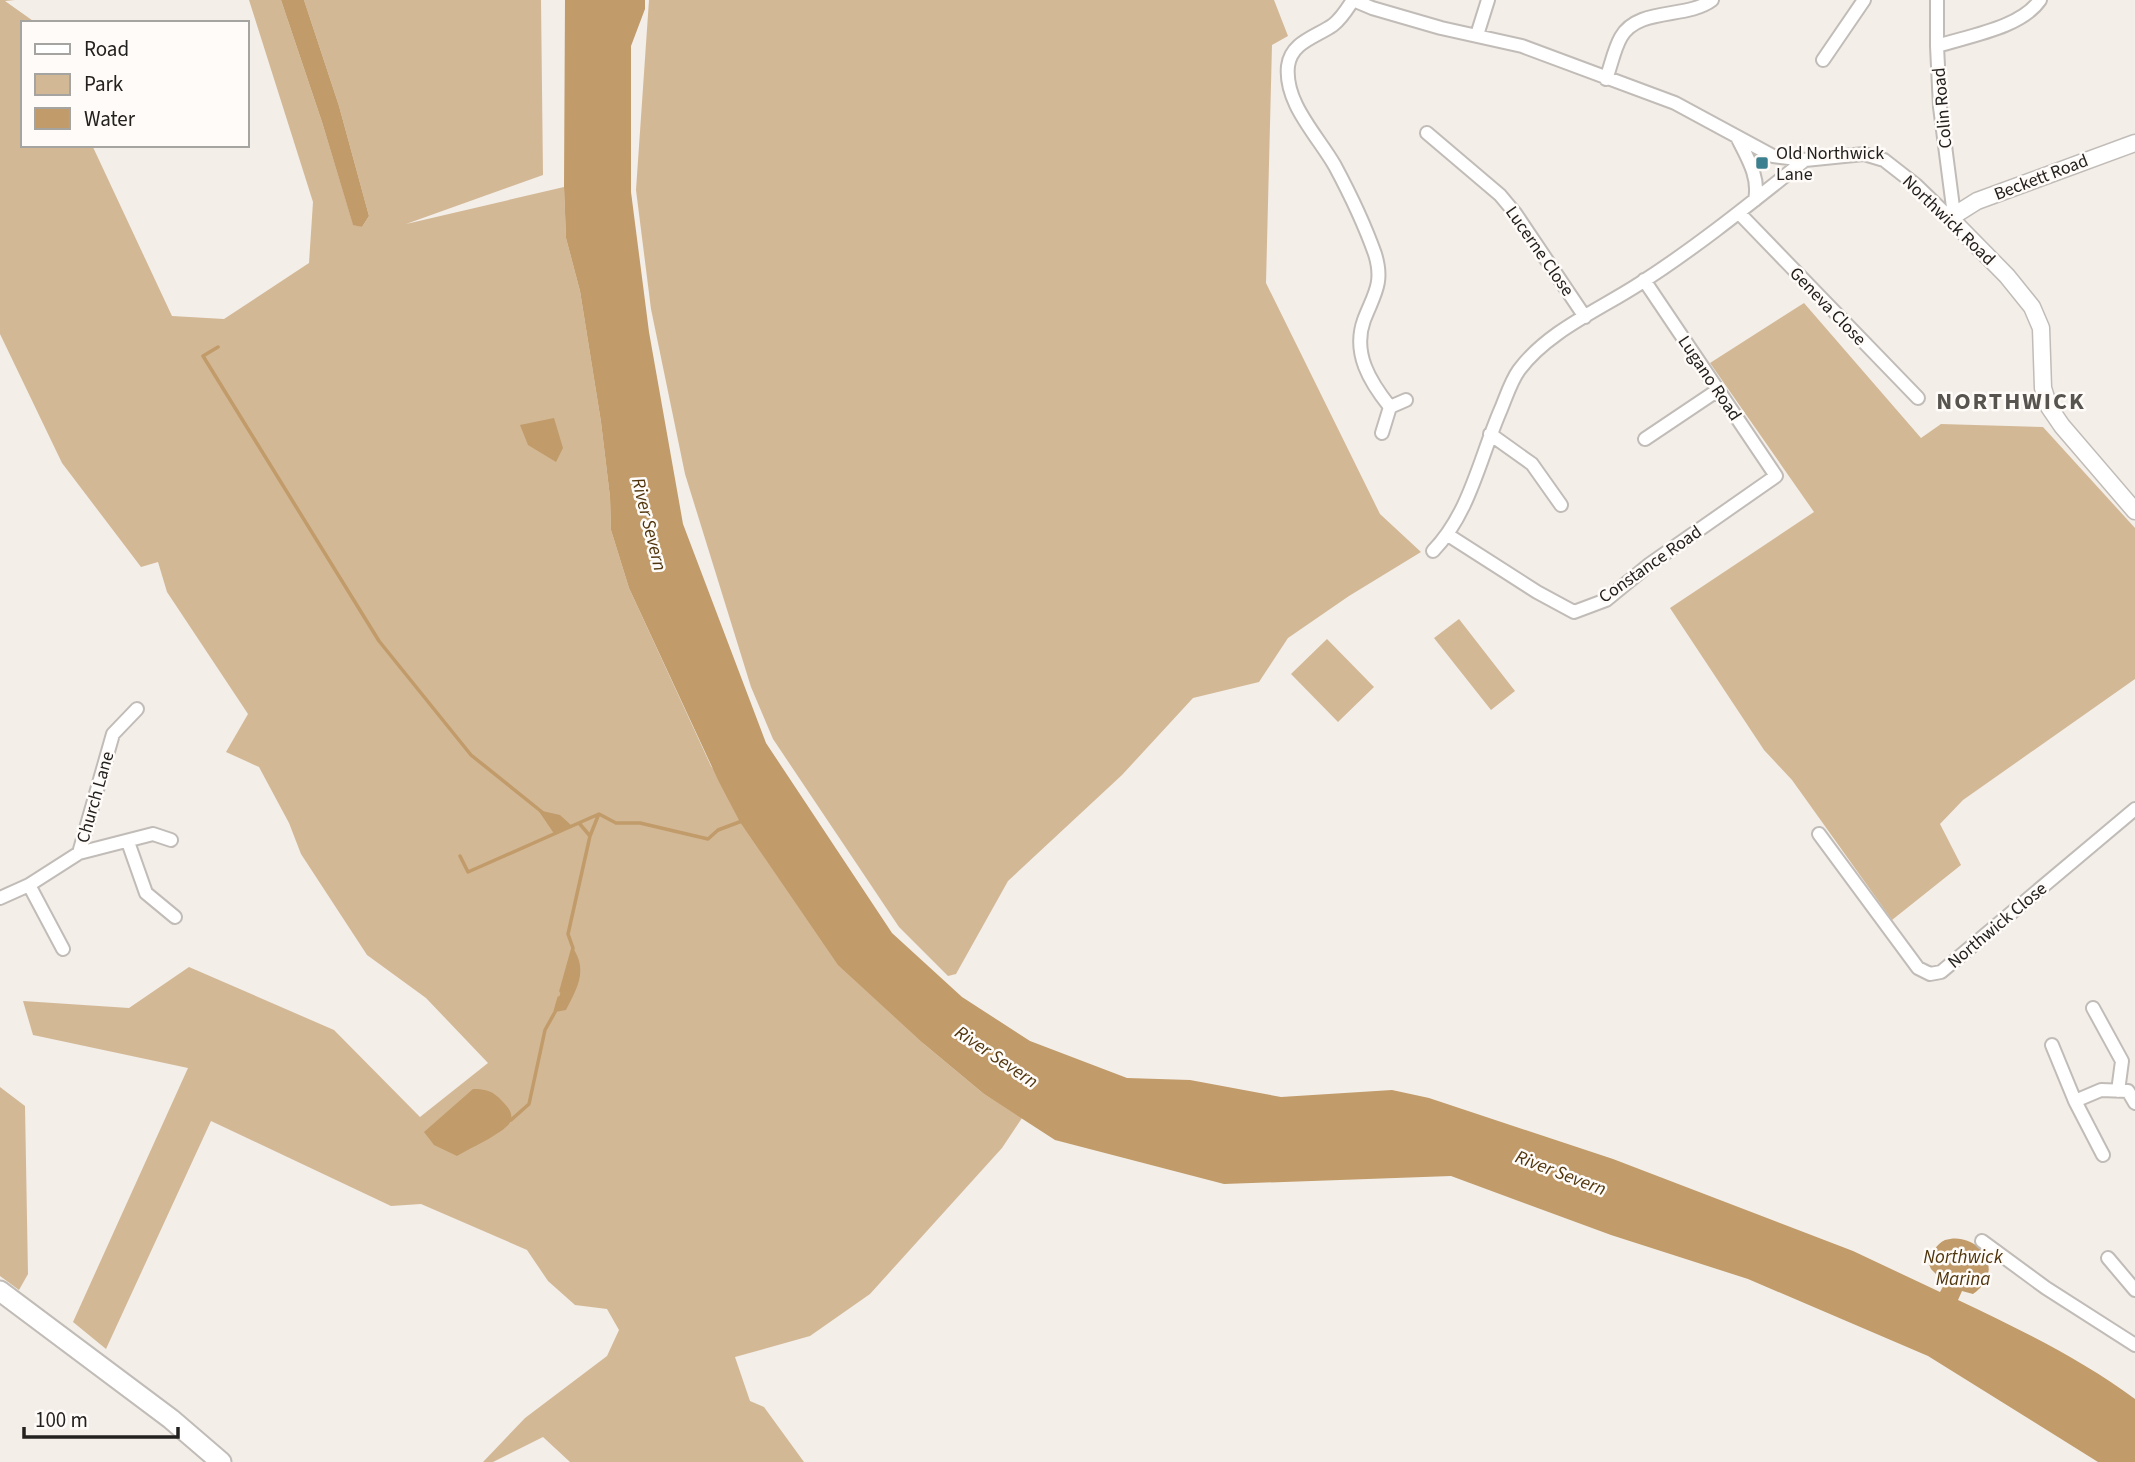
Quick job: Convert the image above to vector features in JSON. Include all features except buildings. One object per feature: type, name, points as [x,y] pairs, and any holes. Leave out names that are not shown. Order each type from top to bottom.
[{"type":"main road","points":[[0,1292],[171,1419],[221,1462]]},
{"type":"street","name":"Northwick Road","points":[[1353,0],[1441,28],[1522,46],[1675,103],[1773,156],[1805,160],[1864,154],[1884,160],[1952,216],[2032,307],[2040,328],[2043,388],[2049,407],[2135,511]]},
{"type":"street","points":[[1353,0],[1336,22],[1322,33],[1306,39],[1293,51],[1288,64],[1288,78],[1292,94],[1334,164],[1357,209],[1376,257],[1379,281],[1377,293],[1365,318],[1360,349],[1364,368],[1373,385],[1391,407]]},
{"type":"street","points":[[1477,34],[1488,0]]},
{"type":"street","points":[[1606,79],[1621,36],[1633,24],[1691,10],[1712,0]]},
{"type":"street","points":[[1823,60],[1864,0]]},
{"type":"street","name":"Colin Road","points":[[1937,0],[1940,107],[1952,216]]},
{"type":"street","points":[[1937,46],[2017,21],[2040,0]]},
{"type":"street","name":"Lucerne Close","points":[[1427,133],[1500,195],[1585,317]]},
{"type":"street","points":[[1737,137],[1758,186],[1755,200]]},
{"type":"street","name":"Beckett Road","points":[[1952,216],[1977,201],[2135,143]]},
{"type":"street","points":[[1433,551],[1448,536],[1463,510],[1490,435],[1517,373],[1534,352],[1644,280],[1739,213],[1805,160]]},
{"type":"street","name":"Geneva Close","points":[[1739,213],[1918,398]]},
{"type":"street","name":"Lugano Road","points":[[1644,280],[1776,476]]},
{"type":"street","points":[[1645,439],[1718,390]]},
{"type":"street","points":[[1382,433],[1391,407],[1406,400]]},
{"type":"street","points":[[1490,435],[1532,464],[1561,505]]},
{"type":"street","name":"Constance Road","points":[[1448,536],[1574,612],[1606,600],[1650,564],[1776,476]]},
{"type":"street","name":"Church Lane","points":[[79,853],[113,734],[137,709]]},
{"type":"street","name":"Northwick Close","points":[[1819,834],[1918,968],[1930,974],[1941,972],[2135,809]]},
{"type":"street","name":"Church Lane","points":[[0,898],[29,885],[79,853],[153,834],[171,840]]},
{"type":"street","points":[[128,842],[146,893],[175,917]]},
{"type":"street","points":[[29,885],[63,949]]},
{"type":"street","points":[[2093,1008],[2122,1061],[2118,1090]]},
{"type":"street","points":[[2052,1045],[2075,1101],[2103,1155]]},
{"type":"street","points":[[2075,1101],[2101,1090],[2118,1090],[2128,1091],[2135,1103]]},
{"type":"street","points":[[1982,1241],[2046,1288],[2135,1345]]},
{"type":"street","points":[[2108,1258],[2135,1290]]},
{"type":"green space","points":[[0,0],[15,0],[5,1],[33,21],[21,21],[21,147],[93,147],[172,316],[224,319],[309,263],[313,202],[249,0],[281,0],[353,224],[362,227],[369,216],[339,106],[304,0],[541,0],[543,175],[406,224],[564,187],[566,238],[580,291],[601,422],[611,530],[629,588],[711,766],[924,1044],[984,1094],[1022,1118],[1002,1148],[870,1294],[810,1336],[735,1357],[750,1401],[764,1407],[804,1462],[570,1462],[543,1437],[493,1462],[483,1462],[525,1418],[607,1356],[619,1330],[607,1309],[575,1305],[548,1281],[527,1250],[421,1204],[391,1206],[211,1121],[106,1349],[73,1322],[188,1068],[33,1035],[23,1001],[129,1008],[189,967],[334,1030],[420,1117],[488,1063],[426,998],[367,955],[301,854],[289,823],[259,767],[226,752],[248,714],[167,592],[158,562],[141,567],[62,463],[0,334]]},
{"type":"green space","points":[[649,0],[1274,0],[1288,36],[1272,45],[1266,283],[1380,514],[1421,552],[1349,596],[1288,638],[1259,682],[1193,698],[1122,775],[1008,881],[956,974],[948,976],[899,927],[773,739],[751,687],[685,474],[651,309],[636,190]]},
{"type":"green space","points":[[1804,303],[1921,438],[1941,424],[2043,427],[2135,528],[2135,679],[1963,800],[1940,824],[1961,865],[1892,920],[1792,780],[1764,750],[1670,608],[1814,512],[1710,363]]},
{"type":"green space","points":[[1459,619],[1515,691],[1491,710],[1434,638]]},
{"type":"green space","points":[[1327,639],[1374,687],[1338,722],[1291,674]]},
{"type":"green space","points":[[0,1087],[25,1106],[28,1274],[19,1290],[0,1276]]},
{"type":"water","points":[[281,0],[304,0],[339,106],[369,216],[362,227],[353,225]]},
{"type":"water","points":[[565,0],[645,0],[645,9],[631,46],[631,192],[649,332],[683,524],[766,743],[892,933],[962,997],[1030,1041],[1127,1078],[1190,1080],[1281,1097],[1392,1090],[1429,1098],[1613,1159],[1853,1251],[1940,1292],[1945,1283],[1928,1262],[1939,1244],[1945,1240],[1957,1238],[1968,1241],[1984,1254],[1988,1263],[1988,1274],[1973,1294],[1962,1291],[1958,1300],[2071,1358],[2135,1399],[2135,1462],[2098,1462],[1928,1356],[1748,1279],[1611,1235],[1451,1176],[1224,1184],[1055,1140],[984,1094],[924,1044],[838,965],[740,822],[719,782],[629,588],[611,530],[601,422],[580,291],[566,238]]},
{"type":"water","points":[[554,418],[563,448],[556,462],[528,445],[520,425]]},
{"type":"water","points":[[538,810],[560,815],[572,826],[555,835]]},
{"type":"water","points":[[573,948],[580,964],[579,979],[566,1010],[555,1012]]},
{"type":"water","points":[[473,1089],[486,1090],[495,1095],[509,1109],[511,1120],[496,1134],[457,1156],[434,1145],[424,1132]]},
{"type":"waterway","points":[[218,347],[203,356],[379,641],[471,755],[542,812]]},
{"type":"waterway","points":[[460,856],[468,872],[599,814],[616,823],[640,823],[708,839],[718,830],[742,821]]},
{"type":"waterway","points":[[590,836],[598,816]]},
{"type":"waterway","points":[[561,991],[573,948],[568,934],[590,836],[579,823]]},
{"type":"waterway","points":[[511,1120],[529,1104],[545,1030],[559,998]]},
{"type":"place","name":"Old Northwick Lane","points":[[1762,163]]},
{"type":"district","name":"NORTHWICK","points":[[2011,401]]},
{"type":"water label","name":"River Severn","points":[[650,524]]},
{"type":"water label","name":"River Severn","points":[[997,1056]]},
{"type":"water label","name":"River Severn","points":[[1561,1172]]},
{"type":"water label","name":"Northwick Marina","points":[[1963,1267]]}]
